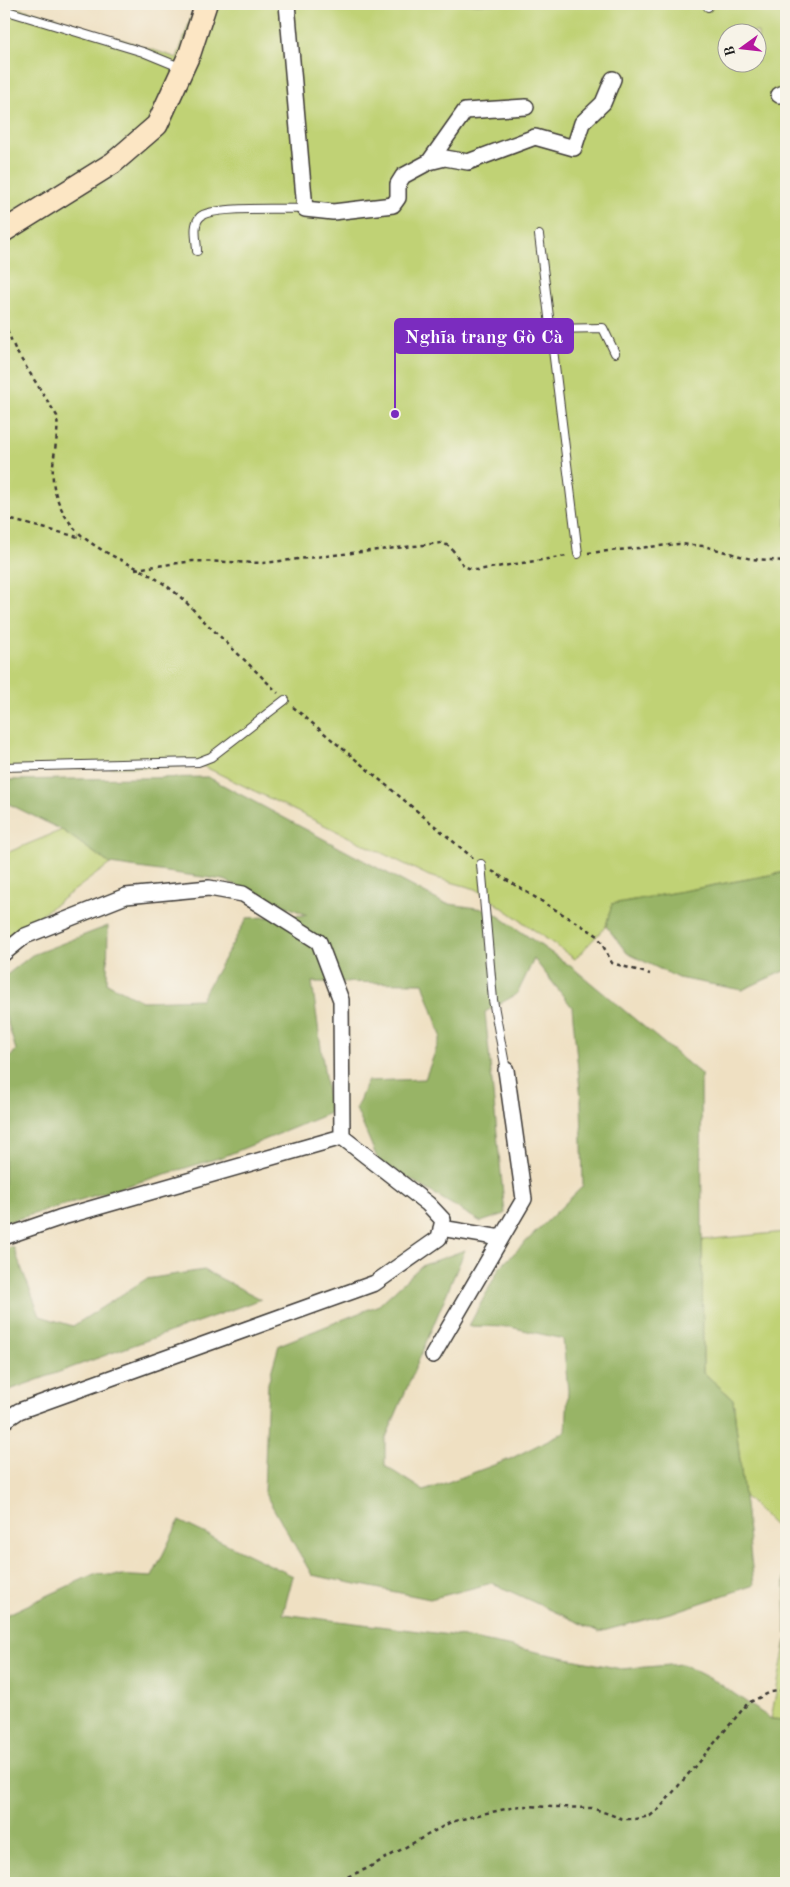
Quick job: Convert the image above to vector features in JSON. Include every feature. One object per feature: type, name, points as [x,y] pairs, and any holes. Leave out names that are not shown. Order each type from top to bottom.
[{"type":"street","points":[[4,231],[113,164],[157,125],[183,68],[206,4]]},
{"type":"street","points":[[287,4],[305,208],[333,212],[393,205],[398,198],[398,184],[403,176],[429,162],[445,158],[468,162],[535,137],[574,148],[582,122],[603,104],[613,79]]},
{"type":"street","points":[[429,162],[465,111],[526,108]]},
{"type":"street","points":[[4,953],[25,936],[126,896],[209,888],[243,894],[319,942],[340,1000],[342,1137]]},
{"type":"street","points":[[433,1355],[524,1199],[506,1070]]},
{"type":"street","points":[[4,1421],[19,1411],[375,1283],[439,1238],[443,1220],[428,1204],[342,1137]]},
{"type":"street","points":[[4,1237],[59,1218],[342,1137]]},
{"type":"street","points":[[441,1228],[501,1238]]},
{"type":"lane","points":[[4,10],[143,52],[183,68]]},
{"type":"lane","points":[[198,251],[196,225],[200,217],[205,213],[223,209],[305,208]]},
{"type":"lane","points":[[539,235],[578,554]]},
{"type":"lane","points":[[549,329],[603,328],[615,354]]},
{"type":"lane","points":[[4,767],[198,762],[211,757],[285,700]]},
{"type":"lane","points":[[481,864],[493,1000],[506,1070]]},
{"type":"path","points":[[4,323],[16,350],[57,416],[58,427],[51,477],[56,498],[66,518],[82,538]]},
{"type":"path","points":[[4,518],[82,538],[172,590],[285,700],[481,864],[598,936],[612,963],[650,974]]},
{"type":"path","points":[[135,569],[193,561],[263,563],[441,543],[452,549],[462,564],[468,569],[477,570],[578,554],[679,544],[704,546],[751,558],[786,561]]},
{"type":"path","points":[[333,1883],[366,1869],[452,1822],[520,1806],[592,1808],[624,1819],[650,1816],[659,1809],[748,1703],[771,1692],[786,1690]]},
{"type":"green space","points":[[196,4],[786,4],[786,872],[612,904],[606,926],[575,959],[476,889],[429,876],[203,766],[4,771],[4,5],[55,17],[177,58]]},
{"type":"green space","points":[[208,777],[443,903],[490,910],[573,968],[701,1074],[703,1372],[733,1399],[754,1585],[677,1611],[599,1632],[492,1583],[430,1599],[312,1575],[264,1492],[268,1383],[279,1345],[379,1305],[421,1266],[465,1250],[385,1440],[385,1466],[424,1491],[510,1459],[566,1431],[568,1391],[563,1339],[510,1327],[469,1326],[500,1267],[583,1186],[581,1100],[572,1007],[534,959],[517,994],[485,1012],[505,1214],[481,1222],[378,1160],[356,1109],[367,1081],[425,1079],[441,1036],[423,983],[312,982],[330,1113],[225,1156],[4,1223],[4,1065],[16,1050],[4,1011],[4,977],[32,955],[108,926],[107,983],[142,1001],[201,999],[247,918],[307,915],[224,880],[110,864],[62,830],[4,803],[4,780]]},
{"type":"green space","points":[[62,830],[110,864],[4,942],[4,854]]},
{"type":"green space","points":[[786,872],[786,970],[742,990],[678,978],[627,953],[606,926],[612,904]]},
{"type":"green space","points":[[786,1232],[786,1633],[783,1534],[744,1496],[733,1399],[703,1372],[702,1240]]},
{"type":"green space","points":[[13,1246],[40,1316],[73,1326],[146,1279],[204,1270],[261,1299],[4,1392],[4,1250]]},
{"type":"green space","points":[[179,1521],[293,1576],[283,1614],[458,1636],[621,1669],[682,1664],[717,1682],[771,1719],[786,1720],[786,1883],[4,1883],[4,1616],[94,1574],[152,1577]]},
{"type":"green space","points":[[786,1640],[786,1720],[771,1719]]},
{"type":"place","name":"Nghĩa trang Gò Cà","points":[[395,414]]}]
